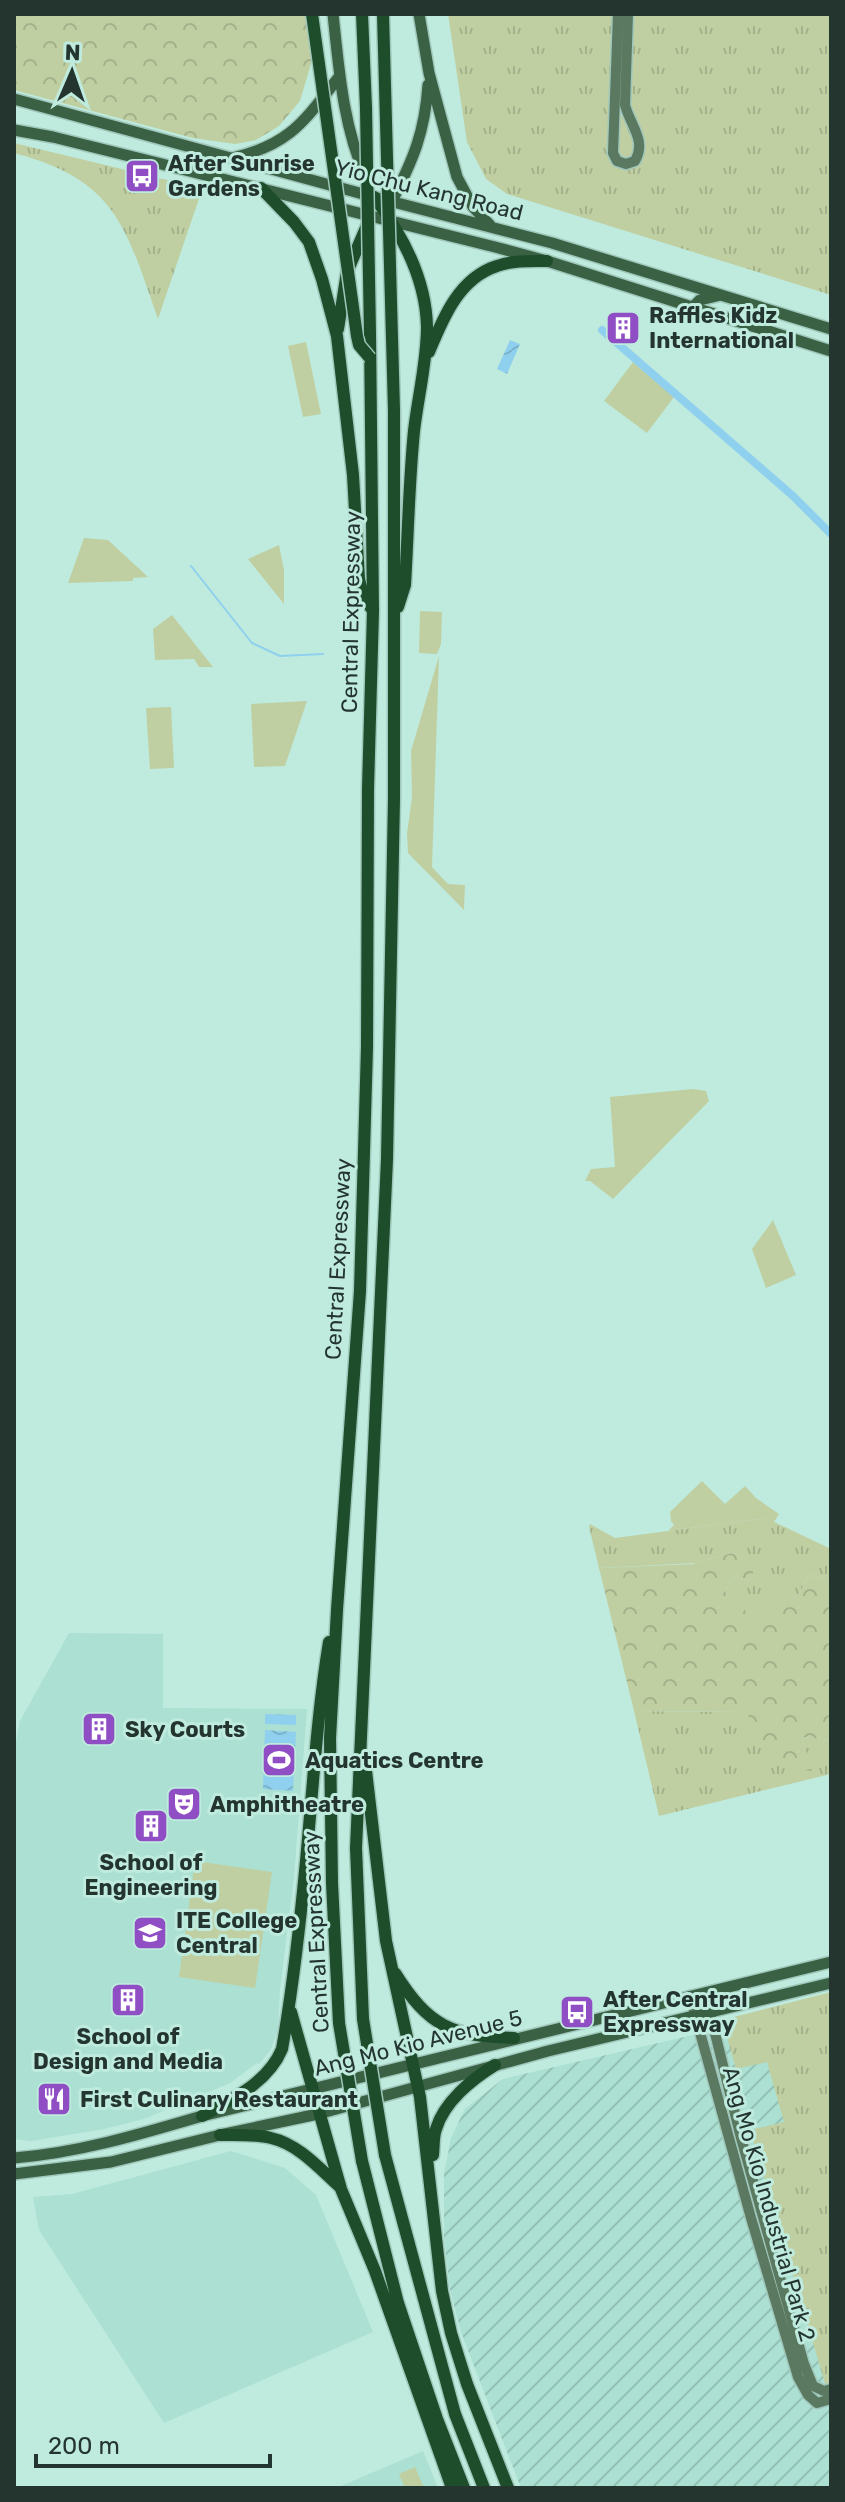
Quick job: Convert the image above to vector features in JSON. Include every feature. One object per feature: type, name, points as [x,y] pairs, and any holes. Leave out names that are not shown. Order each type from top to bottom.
[{"type":"highway","points":[[312,14],[357,336],[359,345],[370,358]]},
{"type":"highway","name":"Central Expressway","points":[[362,14],[367,123],[373,611],[368,789],[367,1047],[360,1291],[330,1738],[332,1883],[339,2023],[362,2161],[398,2303],[464,2488]]},
{"type":"highway","name":"Central Expressway","points":[[383,14],[394,410],[395,613],[387,1159],[356,1848],[363,2019],[385,2155],[455,2414],[484,2488]]},
{"type":"highway","points":[[261,188],[309,242],[322,279],[337,336],[353,475],[359,579],[362,592],[373,611]]},
{"type":"highway","points":[[337,336],[347,272],[380,205],[409,253],[421,288],[427,325],[414,431],[405,585],[395,613]]},
{"type":"highway","points":[[424,363],[456,297],[476,277],[495,266],[547,261]]},
{"type":"highway","points":[[202,2116],[261,2080],[278,2059],[290,2005],[313,1765],[323,1681],[337,1610]]},
{"type":"highway","points":[[360,1732],[365,1746],[380,1904],[417,2086],[442,2291],[467,2384],[508,2488]]},
{"type":"highway","points":[[392,1968],[410,1996],[435,2021],[465,2034],[514,2038]]},
{"type":"highway","points":[[290,2005],[341,2189],[372,2264],[452,2488]]},
{"type":"highway","points":[[430,2178],[435,2130],[445,2111],[473,2080],[495,2065]]},
{"type":"highway","points":[[220,2135],[270,2137],[283,2142],[307,2158],[341,2189]]},
{"type":"main road","points":[[333,14],[339,77],[349,132],[358,160],[380,205],[416,153],[427,112],[429,73]]},
{"type":"main road","points":[[419,14],[429,73],[457,177],[473,207],[490,225]]},
{"type":"main road","points":[[230,158],[271,147],[292,132],[313,112],[339,77]]},
{"type":"main road","name":"Yio Chu Kang Road","points":[[14,99],[230,158],[380,205]]},
{"type":"main road","name":"Yio Chu Kang Road","points":[[14,130],[261,188],[490,225],[831,329]]},
{"type":"main road","name":"Yio Chu Kang Road","points":[[391,219],[547,261],[831,351]]},
{"type":"main road","points":[[672,279],[689,293],[692,308]]},
{"type":"main road","points":[[692,308],[700,300],[722,295]]},
{"type":"main road","name":"Ang Mo Kio Avenue 5","points":[[14,2158],[90,2146],[514,2038],[831,1962]]},
{"type":"main road","name":"Ang Mo Kio Avenue 5","points":[[14,2174],[111,2162],[318,2114],[495,2065],[831,1983]]},
{"type":"street","points":[[618,14],[613,153],[617,161],[626,164],[635,161],[640,152],[640,139],[625,105],[628,14]]},
{"type":"street","points":[[723,1989],[728,2009]]},
{"type":"street","name":"Ang Mo Kio Industrial Park 2","points":[[705,1993],[741,2138],[804,2364],[813,2386],[824,2391],[831,2389]]},
{"type":"street","name":"Ang Mo Kio Industrial Park 2","points":[[690,1996],[798,2377],[808,2395],[817,2403],[831,2399]]},
{"type":"street","points":[[677,2020],[701,2039]]},
{"type":"shaded area","name":"ITE College Central","points":[[69,1633],[163,1634],[163,1708],[307,1709],[278,2030],[270,2051],[259,2064],[230,2083],[144,2119],[31,2141],[14,2139],[14,1753],[20,1721]]},
{"type":"shaded area","points":[[831,2003],[831,2488],[521,2488],[461,2332],[450,2289],[444,2238],[444,2174],[451,2138],[465,2109],[503,2079]]},
{"type":"shaded area","points":[[231,2151],[285,2168],[316,2195],[373,2332],[164,2423],[39,2230],[33,2197],[72,2194]]},
{"type":"shaded area","points":[[423,2451],[438,2488],[336,2488]]},
{"type":"green space","points":[[14,14],[319,14],[315,50],[300,101],[279,126],[256,140],[235,144],[193,138],[14,90]]},
{"type":"green space","points":[[448,14],[831,14],[831,295],[507,194],[486,179],[467,142]]},
{"type":"green space","points":[[14,143],[126,170],[132,180],[144,182],[153,177],[203,187],[158,319],[126,234],[113,212],[96,193],[75,178],[48,164],[14,153]]},
{"type":"green space","points":[[306,342],[321,414],[303,417],[288,346]]},
{"type":"green space","points":[[633,362],[674,397],[647,433],[604,401]]},
{"type":"green space","points":[[84,538],[108,540],[148,577],[133,578],[133,581],[68,583]]},
{"type":"green space","points":[[279,545],[284,570],[284,604],[248,559]]},
{"type":"green space","points":[[420,611],[442,612],[441,644],[437,654],[419,653]]},
{"type":"green space","points":[[172,615],[213,667],[199,667],[194,659],[155,660],[153,629]]},
{"type":"green space","points":[[439,656],[432,867],[448,884],[465,885],[464,910],[408,853],[411,751]]},
{"type":"green space","points":[[307,701],[285,766],[254,767],[251,704]]},
{"type":"green space","points":[[171,707],[174,768],[150,769],[146,708]]},
{"type":"green space","points":[[693,1089],[706,1091],[709,1101],[613,1199],[590,1181],[585,1181],[591,1169],[615,1167],[610,1097]]},
{"type":"green space","points":[[773,1220],[796,1275],[766,1288],[752,1249]]},
{"type":"green space","points":[[702,1481],[725,1504],[745,1486],[779,1514],[774,1522],[765,1518],[668,1531],[674,1525],[670,1512]]},
{"type":"green space","points":[[766,1518],[831,1549],[831,1581],[809,1575],[799,1594],[752,1618],[725,1592],[733,1576],[750,1581],[756,1562],[732,1553],[696,1563],[599,1568],[589,1527],[590,1524],[615,1538]]},
{"type":"green space","points":[[732,1553],[757,1562],[750,1581],[733,1576],[725,1592],[752,1617],[799,1594],[809,1575],[831,1581],[831,1740],[802,1737],[812,1771],[779,1767],[746,1712],[634,1711],[599,1568],[692,1564]]},
{"type":"green space","points":[[634,1711],[746,1712],[811,1770],[802,1737],[831,1740],[831,1774],[659,1816]]},
{"type":"green space","points":[[195,1861],[272,1872],[255,1988],[179,1977]]},
{"type":"green space","points":[[831,1992],[831,2385],[826,2387],[750,2130],[784,2122],[767,2062],[736,2069],[722,2020]]},
{"type":"green space","points":[[415,2467],[424,2488],[405,2488],[399,2474]]},
{"type":"water","points":[[510,340],[520,344],[507,374],[497,369]]},
{"type":"water","points":[[265,1714],[296,1715],[296,1725],[265,1724]]},
{"type":"water","name":"Aquatics Centre","points":[[265,1730],[296,1732],[293,1791],[263,1789]]},
{"type":"waterway","points":[[602,330],[793,496],[831,534]]},
{"type":"waterway","points":[[191,566],[252,643],[280,656],[323,654]]},
{"type":"place","name":"After Sunrise Gardens","points":[[142,176]]},
{"type":"place","name":"Raffles Kidz International","points":[[623,328]]},
{"type":"place","name":"Sky Courts","points":[[99,1729]]},
{"type":"place","name":"Aquatics Centre","points":[[279,1760]]},
{"type":"place","name":"Amphitheatre","points":[[184,1804]]},
{"type":"place","name":"School of Engineering","points":[[151,1826]]},
{"type":"place","name":"ITE College Central","points":[[150,1933]]},
{"type":"place","name":"School of Design and Media","points":[[128,2000]]},
{"type":"place","name":"After Central Expressway","points":[[577,2012]]},
{"type":"place","name":"First Culinary Restaurant","points":[[54,2099]]}]
